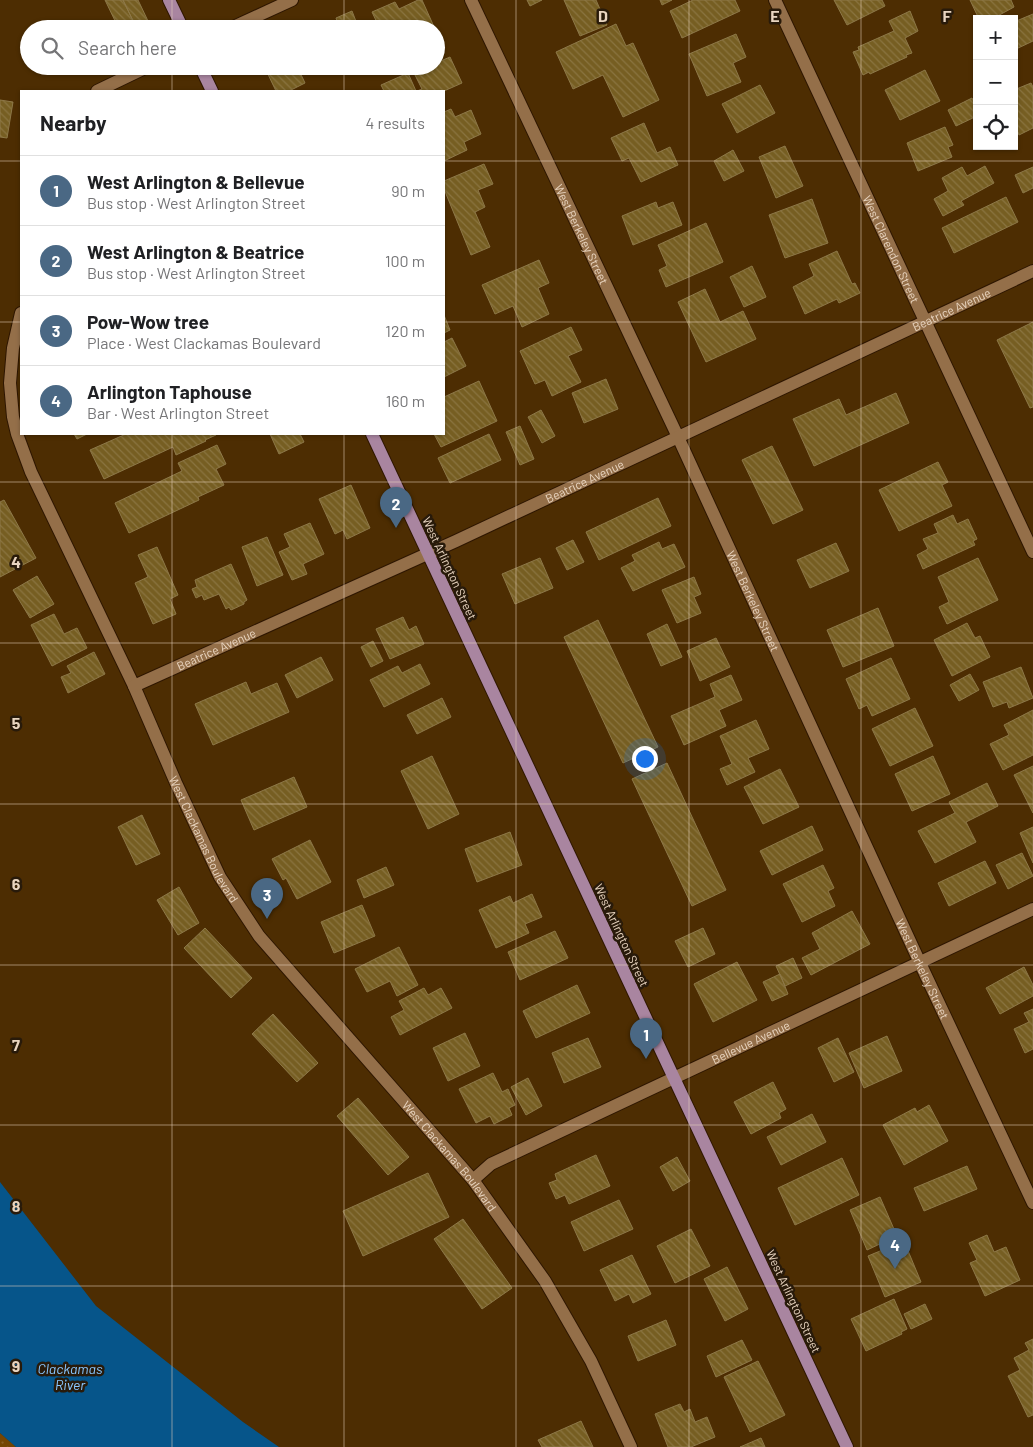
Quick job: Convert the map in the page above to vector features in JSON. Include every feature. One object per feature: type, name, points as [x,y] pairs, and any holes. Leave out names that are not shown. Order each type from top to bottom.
[{"type":"main road","points":[[169,0],[179,20]]},
{"type":"main road","points":[[204,75],[212,90]]},
{"type":"main road","name":"West Arlington Street","points":[[372,435],[847,1447]]},
{"type":"street","points":[[249,20],[292,0]]},
{"type":"street","name":"West Berkeley Street","points":[[471,0],[678,437],[920,963],[1033,1203]]},
{"type":"street","name":"West Clarendon Street","points":[[775,0],[1033,552]]},
{"type":"street","points":[[99,90],[130,75]]},
{"type":"street","name":"Beatrice Avenue","points":[[134,686],[429,554],[1033,271]]},
{"type":"street","name":"West Clackamas Boulevard","points":[[20,317],[13,348],[10,383],[13,417],[17,434],[31,472],[134,686],[176,784],[220,876],[259,936],[473,1180],[545,1281],[591,1361],[631,1447]]},
{"type":"street","name":"Bellevue Avenue","points":[[473,1180],[491,1164],[1033,909]]},
{"type":"shaded area","points":[[0,1433],[16,1447],[0,1447]]},
{"type":"water","name":"Clackamas River","points":[[0,1182],[96,1306],[243,1422],[279,1447],[16,1447],[0,1433]]},
{"type":"building","points":[[105,0],[123,0],[133,20],[115,20]]},
{"type":"building","points":[[123,0],[138,0],[148,20],[133,20]]},
{"type":"building","points":[[422,0],[431,20],[376,20],[372,12],[395,2],[399,9]]},
{"type":"building","points":[[527,0],[542,0],[530,6]]},
{"type":"building","points":[[564,0],[596,0],[607,25],[580,36]]},
{"type":"building","points":[[660,0],[672,0],[662,5]]},
{"type":"building","points":[[693,0],[735,0],[740,11],[682,38],[670,11]]},
{"type":"building","points":[[834,0],[882,0],[885,6],[847,25]]},
{"type":"building","points":[[970,0],[1011,0],[1014,7],[999,15],[977,15]]},
{"type":"building","points":[[352,11],[356,20],[337,20],[336,18]]},
{"type":"building","points":[[910,11],[918,31],[905,38],[912,53],[870,74],[869,72],[863,75],[853,52],[859,50],[858,47],[894,31],[889,21]]},
{"type":"building","points":[[1033,14],[1033,41],[1018,48],[1018,20]]},
{"type":"building","points":[[616,24],[626,46],[633,43],[659,100],[623,117],[603,75],[573,89],[556,52]]},
{"type":"building","points":[[736,34],[746,57],[733,63],[741,82],[707,96],[689,54]]},
{"type":"building","points":[[450,57],[462,83],[445,91],[420,90],[422,89],[415,75],[445,75],[445,59]]},
{"type":"building","points":[[925,70],[940,101],[900,120],[885,90]]},
{"type":"building","points":[[268,75],[301,75],[305,83],[291,90],[276,90]]},
{"type":"building","points":[[404,75],[409,75],[416,90],[384,90],[381,85]]},
{"type":"building","points":[[1031,83],[1033,87],[1033,128],[1019,135],[1018,133],[1018,88]]},
{"type":"building","points":[[760,85],[775,113],[737,133],[722,104]]},
{"type":"building","points":[[972,98],[973,100],[973,118],[956,126],[948,110]]},
{"type":"building","points":[[0,100],[13,102],[7,138],[0,137]]},
{"type":"building","points":[[451,109],[455,117],[471,110],[481,134],[464,142],[467,150],[445,161],[445,112]]},
{"type":"building","points":[[644,123],[657,153],[670,147],[678,165],[641,182],[629,158],[622,161],[611,138]]},
{"type":"building","points":[[945,127],[953,145],[948,147],[952,157],[918,171],[907,143]]},
{"type":"building","points":[[785,146],[803,186],[776,198],[759,157]]},
{"type":"building","points":[[733,150],[744,171],[724,181],[714,161]]},
{"type":"building","points":[[484,164],[493,184],[478,190],[485,207],[475,212],[490,247],[471,255],[445,191],[445,181]]},
{"type":"building","points":[[985,166],[994,183],[961,201],[964,205],[943,216],[934,199],[948,191],[942,178],[962,167],[967,176]]},
{"type":"building","points":[[1033,167],[1033,188],[1023,193],[1015,175]]},
{"type":"building","points":[[1006,197],[1018,222],[954,253],[942,228]]},
{"type":"building","points":[[812,199],[828,243],[785,258],[769,215]]},
{"type":"building","points":[[656,202],[658,208],[673,202],[682,225],[633,245],[622,216]]},
{"type":"building","points":[[706,223],[723,262],[666,287],[659,270],[667,266],[658,245]]},
{"type":"building","points":[[837,251],[852,284],[855,283],[860,293],[839,303],[837,299],[805,314],[793,287],[814,276],[809,264]]},
{"type":"building","points":[[539,260],[549,283],[538,288],[549,314],[522,327],[513,306],[495,314],[482,285]]},
{"type":"building","points":[[752,266],[766,297],[744,307],[730,277]]},
{"type":"building","points":[[705,289],[720,322],[743,311],[756,339],[706,362],[678,302]]},
{"type":"building","points":[[445,318],[450,330],[445,332]]},
{"type":"building","points":[[1033,322],[1033,407],[1030,408],[997,340]]},
{"type":"building","points":[[571,327],[582,350],[568,356],[581,382],[552,396],[545,380],[535,384],[520,351]]},
{"type":"building","points":[[452,338],[466,366],[445,376],[445,342]]},
{"type":"building","points":[[606,379],[618,409],[584,423],[572,393]]},
{"type":"building","points":[[479,381],[497,421],[441,447],[435,435],[445,435],[445,397]]},
{"type":"building","points":[[896,393],[909,423],[814,466],[793,419],[839,399],[846,415]]},
{"type":"building","points":[[541,410],[555,436],[542,443],[528,417]]},
{"type":"building","points":[[520,426],[534,459],[520,465],[506,432]]},
{"type":"building","points":[[489,434],[501,460],[450,483],[438,458]]},
{"type":"building","points":[[75,435],[85,435],[77,439]]},
{"type":"building","points":[[124,435],[216,435],[176,455],[173,447],[104,479],[90,450]]},
{"type":"building","points":[[270,435],[300,435],[304,442],[279,454]]},
{"type":"building","points":[[217,445],[226,464],[216,469],[224,485],[198,497],[199,500],[129,533],[115,503],[182,471],[178,463]]},
{"type":"building","points":[[772,446],[803,510],[773,524],[742,460]]},
{"type":"building","points":[[938,462],[948,482],[942,485],[952,506],[899,531],[879,490]]},
{"type":"building","points":[[351,485],[370,528],[347,539],[343,530],[335,534],[319,499]]},
{"type":"building","points":[[658,498],[671,526],[599,560],[586,532]]},
{"type":"building","points":[[4,500],[36,558],[0,577],[0,502]]},
{"type":"building","points":[[953,515],[957,524],[968,519],[977,539],[973,541],[975,545],[923,569],[917,555],[928,549],[923,539],[938,533],[934,524]]},
{"type":"building","points":[[310,523],[324,554],[303,564],[307,574],[292,580],[279,552],[290,547],[284,534]]},
{"type":"building","points":[[267,537],[283,575],[257,586],[242,547]]},
{"type":"building","points":[[573,540],[584,562],[567,570],[556,548]]},
{"type":"building","points":[[659,542],[662,549],[674,544],[685,567],[633,591],[621,568],[635,561],[632,555]]},
{"type":"building","points":[[836,543],[849,571],[810,588],[797,560]]},
{"type":"building","points":[[157,547],[178,595],[170,599],[176,614],[153,624],[135,583],[148,577],[138,555]]},
{"type":"building","points":[[540,558],[553,588],[515,604],[502,574]]},
{"type":"building","points":[[978,558],[998,600],[947,624],[939,607],[949,602],[938,577]]},
{"type":"building","points":[[231,564],[247,600],[244,604],[231,610],[229,607],[226,609],[219,594],[204,600],[202,595],[196,598],[192,589],[197,587],[195,580]]},
{"type":"building","points":[[37,576],[54,604],[30,618],[13,590]]},
{"type":"building","points":[[694,577],[701,594],[694,597],[701,613],[677,623],[662,590]]},
{"type":"building","points":[[878,608],[894,646],[843,667],[827,630]]},
{"type":"building","points":[[54,614],[64,634],[77,628],[87,648],[52,666],[31,625]]},
{"type":"building","points":[[403,617],[409,630],[416,626],[424,644],[390,659],[376,629]]},
{"type":"building","points":[[598,620],[658,747],[623,763],[564,637]]},
{"type":"building","points":[[967,623],[975,638],[980,636],[990,657],[952,676],[934,640]]},
{"type":"building","points":[[667,624],[682,657],[661,666],[647,634]]},
{"type":"building","points":[[716,638],[730,667],[700,681],[687,651]]},
{"type":"building","points":[[373,641],[383,661],[371,667],[361,647]]},
{"type":"building","points":[[94,652],[105,674],[68,693],[61,677],[71,673],[67,666]]},
{"type":"building","points":[[321,657],[333,680],[297,698],[285,675]]},
{"type":"building","points":[[891,658],[910,699],[872,716],[867,705],[859,709],[846,679]]},
{"type":"building","points":[[420,664],[430,684],[384,707],[370,680],[398,666],[402,673]]},
{"type":"building","points":[[1021,667],[1033,698],[1009,708],[1007,702],[993,707],[983,682]]},
{"type":"building","points":[[970,674],[979,690],[959,701],[950,685]]},
{"type":"building","points":[[731,675],[742,700],[719,710],[726,726],[684,745],[671,716],[715,697],[710,684]]},
{"type":"building","points":[[246,682],[251,694],[277,683],[289,712],[213,745],[195,704]]},
{"type":"building","points":[[442,698],[451,717],[417,734],[407,715]]},
{"type":"building","points":[[915,708],[933,746],[890,766],[872,729]]},
{"type":"building","points":[[1033,710],[1033,755],[1003,770],[990,744],[1009,735],[1004,725]]},
{"type":"building","points":[[756,720],[769,749],[748,758],[755,772],[727,785],[720,769],[732,764],[720,736]]},
{"type":"building","points":[[432,756],[459,814],[428,829],[401,771]]},
{"type":"building","points":[[933,756],[950,794],[912,811],[895,774]]},
{"type":"building","points":[[667,763],[726,890],[692,906],[632,779]]},
{"type":"building","points":[[1033,766],[1033,813],[1014,775]]},
{"type":"building","points":[[780,769],[799,807],[763,824],[744,787]]},
{"type":"building","points":[[294,777],[307,807],[254,830],[241,800]]},
{"type":"building","points":[[987,783],[998,806],[966,822],[976,842],[935,863],[918,831],[955,813],[949,802]]},
{"type":"building","points":[[142,815],[160,854],[136,865],[118,827]]},
{"type":"building","points":[[812,826],[823,850],[772,875],[760,851]]},
{"type":"building","points":[[1033,827],[1033,863],[1020,833]]},
{"type":"building","points":[[510,832],[522,865],[477,882],[465,849]]},
{"type":"building","points":[[310,840],[331,882],[297,899],[286,878],[283,880],[272,859]]},
{"type":"building","points":[[1022,853],[1033,876],[1008,889],[996,865]]},
{"type":"building","points":[[985,861],[996,883],[949,906],[938,883]]},
{"type":"building","points":[[823,865],[834,888],[828,891],[835,906],[802,922],[783,884]]},
{"type":"building","points":[[386,867],[394,885],[364,898],[357,880]]},
{"type":"building","points":[[179,887],[199,923],[178,935],[157,900]]},
{"type":"building","points":[[532,894],[542,917],[525,924],[529,933],[496,948],[479,910],[510,896],[513,903]]},
{"type":"building","points":[[362,905],[375,936],[334,953],[321,922]]},
{"type":"building","points":[[852,911],[870,944],[811,975],[802,958],[820,949],[812,933]]},
{"type":"building","points":[[205,928],[252,978],[231,998],[184,948]]},
{"type":"building","points":[[703,928],[715,954],[688,967],[675,941]]},
{"type":"building","points":[[555,931],[568,958],[520,980],[508,952]]},
{"type":"building","points":[[399,947],[418,985],[397,996],[390,981],[367,992],[355,969]]},
{"type":"building","points":[[793,958],[802,978],[785,986],[776,966]]},
{"type":"building","points":[[737,962],[757,1000],[713,1022],[694,984]]},
{"type":"building","points":[[1024,967],[1033,985],[1033,996],[1000,1014],[986,988]]},
{"type":"building","points":[[780,974],[788,994],[772,1001],[763,982]]},
{"type":"building","points":[[577,985],[590,1013],[536,1038],[523,1011]]},
{"type":"building","points":[[424,988],[428,995],[441,988],[452,1008],[400,1035],[391,1017],[404,1010],[399,1001]]},
{"type":"building","points":[[1033,1009],[1033,1049],[1025,1053],[1014,1029],[1029,1022],[1024,1013]]},
{"type":"building","points":[[273,1014],[318,1063],[297,1082],[252,1034]]},
{"type":"building","points":[[465,1033],[480,1066],[448,1081],[433,1048]]},
{"type":"building","points":[[887,1036],[902,1071],[864,1088],[849,1053]]},
{"type":"building","points":[[588,1038],[601,1067],[564,1083],[552,1053]]},
{"type":"building","points":[[838,1038],[854,1072],[834,1082],[818,1048]]},
{"type":"building","points":[[493,1073],[502,1092],[508,1089],[515,1105],[509,1108],[512,1115],[494,1124],[490,1116],[476,1123],[459,1089]]},
{"type":"building","points":[[528,1078],[542,1106],[526,1115],[511,1087]]},
{"type":"building","points":[[773,1082],[786,1109],[779,1113],[781,1118],[751,1134],[734,1102]]},
{"type":"building","points":[[358,1098],[409,1157],[388,1175],[337,1116]]},
{"type":"building","points":[[929,1105],[948,1141],[904,1165],[883,1125],[915,1108],[917,1112]]},
{"type":"building","points":[[812,1114],[826,1142],[781,1165],[767,1137]]},
{"type":"building","points":[[596,1155],[610,1186],[569,1204],[565,1195],[556,1199],[549,1183],[557,1180],[555,1174]]},
{"type":"building","points":[[677,1157],[690,1181],[673,1191],[660,1167]]},
{"type":"building","points":[[842,1158],[859,1195],[795,1225],[778,1188]]},
{"type":"building","points":[[967,1166],[977,1189],[924,1211],[914,1188]]},
{"type":"building","points":[[428,1173],[449,1217],[363,1256],[343,1211]]},
{"type":"building","points":[[880,1197],[897,1236],[867,1250],[850,1210]]},
{"type":"building","points":[[619,1200],[633,1229],[584,1251],[571,1222]]},
{"type":"building","points":[[463,1219],[512,1288],[482,1309],[434,1239]]},
{"type":"building","points":[[691,1229],[710,1266],[675,1283],[657,1246]]},
{"type":"building","points":[[987,1235],[994,1252],[1006,1247],[1020,1280],[985,1296],[970,1263],[977,1260],[969,1243]]},
{"type":"building","points":[[904,1241],[921,1282],[885,1297],[868,1256]]},
{"type":"building","points":[[632,1255],[651,1294],[633,1303],[629,1294],[615,1301],[600,1270]]},
{"type":"building","points":[[727,1267],[748,1309],[725,1321],[704,1279]]},
{"type":"building","points":[[894,1299],[907,1329],[901,1332],[902,1334],[866,1351],[851,1319]]},
{"type":"building","points":[[925,1304],[932,1319],[911,1329],[904,1314]]},
{"type":"building","points":[[666,1320],[676,1345],[638,1361],[628,1336]]},
{"type":"building","points":[[1033,1339],[1033,1415],[1028,1417],[1008,1376],[1020,1370],[1014,1358],[1029,1350],[1025,1343]]},
{"type":"building","points":[[742,1340],[752,1360],[716,1377],[707,1356]]},
{"type":"building","points":[[758,1361],[785,1415],[750,1432],[724,1377]]},
{"type":"building","points":[[680,1404],[684,1412],[690,1409],[695,1422],[707,1417],[715,1437],[691,1447],[668,1447],[655,1414]]},
{"type":"building","points":[[581,1421],[593,1447],[542,1447],[538,1440]]},
{"type":"building","points":[[761,1438],[765,1447],[740,1447]]},
{"type":"place","name":"West Arlington & Beatrice","points":[[396,528]]},
{"type":"place","name":"Pow-Wow tree","points":[[267,919]]},
{"type":"place","name":"West Arlington & Bellevue","points":[[646,1059]]},
{"type":"place","name":"Arlington Taphouse","points":[[895,1269]]}]
